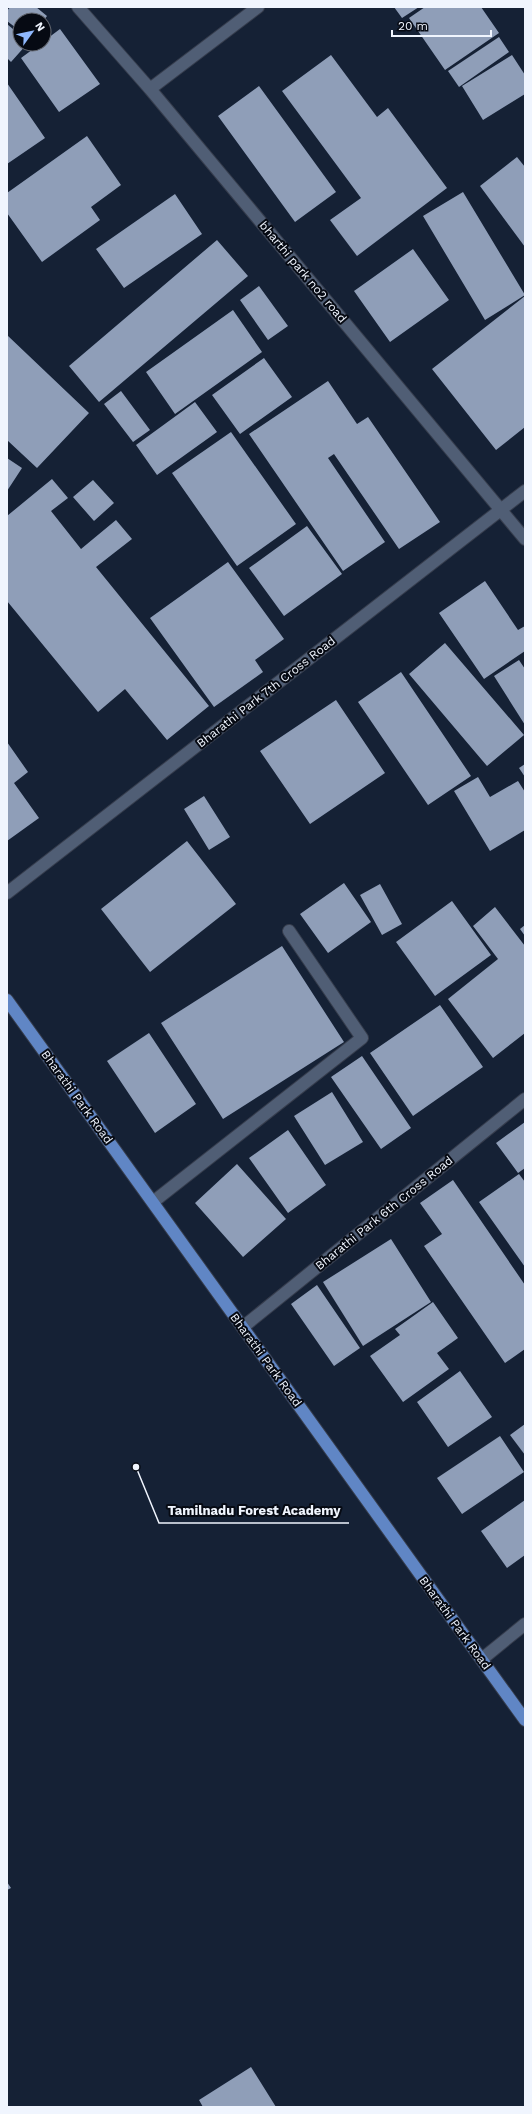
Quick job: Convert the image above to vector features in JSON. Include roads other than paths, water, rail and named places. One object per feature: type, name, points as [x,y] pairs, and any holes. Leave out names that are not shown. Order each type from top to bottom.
[{"type":"main road","name":"Bharathi Park Road","points":[[7,1000],[525,1720]]},
{"type":"street","name":"bharthi park no2 road","points":[[78,7],[150,90],[525,539]]},
{"type":"street","points":[[150,90],[258,7]]},
{"type":"street","name":"Bharathi Park 7th Cross Road","points":[[7,893],[525,491]]},
{"type":"street","points":[[152,1202],[362,1038],[289,931]]},
{"type":"street","name":"Bharathi Park 6th Cross Road","points":[[243,1327],[525,1099]]},
{"type":"street","points":[[482,1659],[525,1624]]},
{"type":"place","name":"Tamilnadu Forest Academy","points":[[136,1467]]}]
